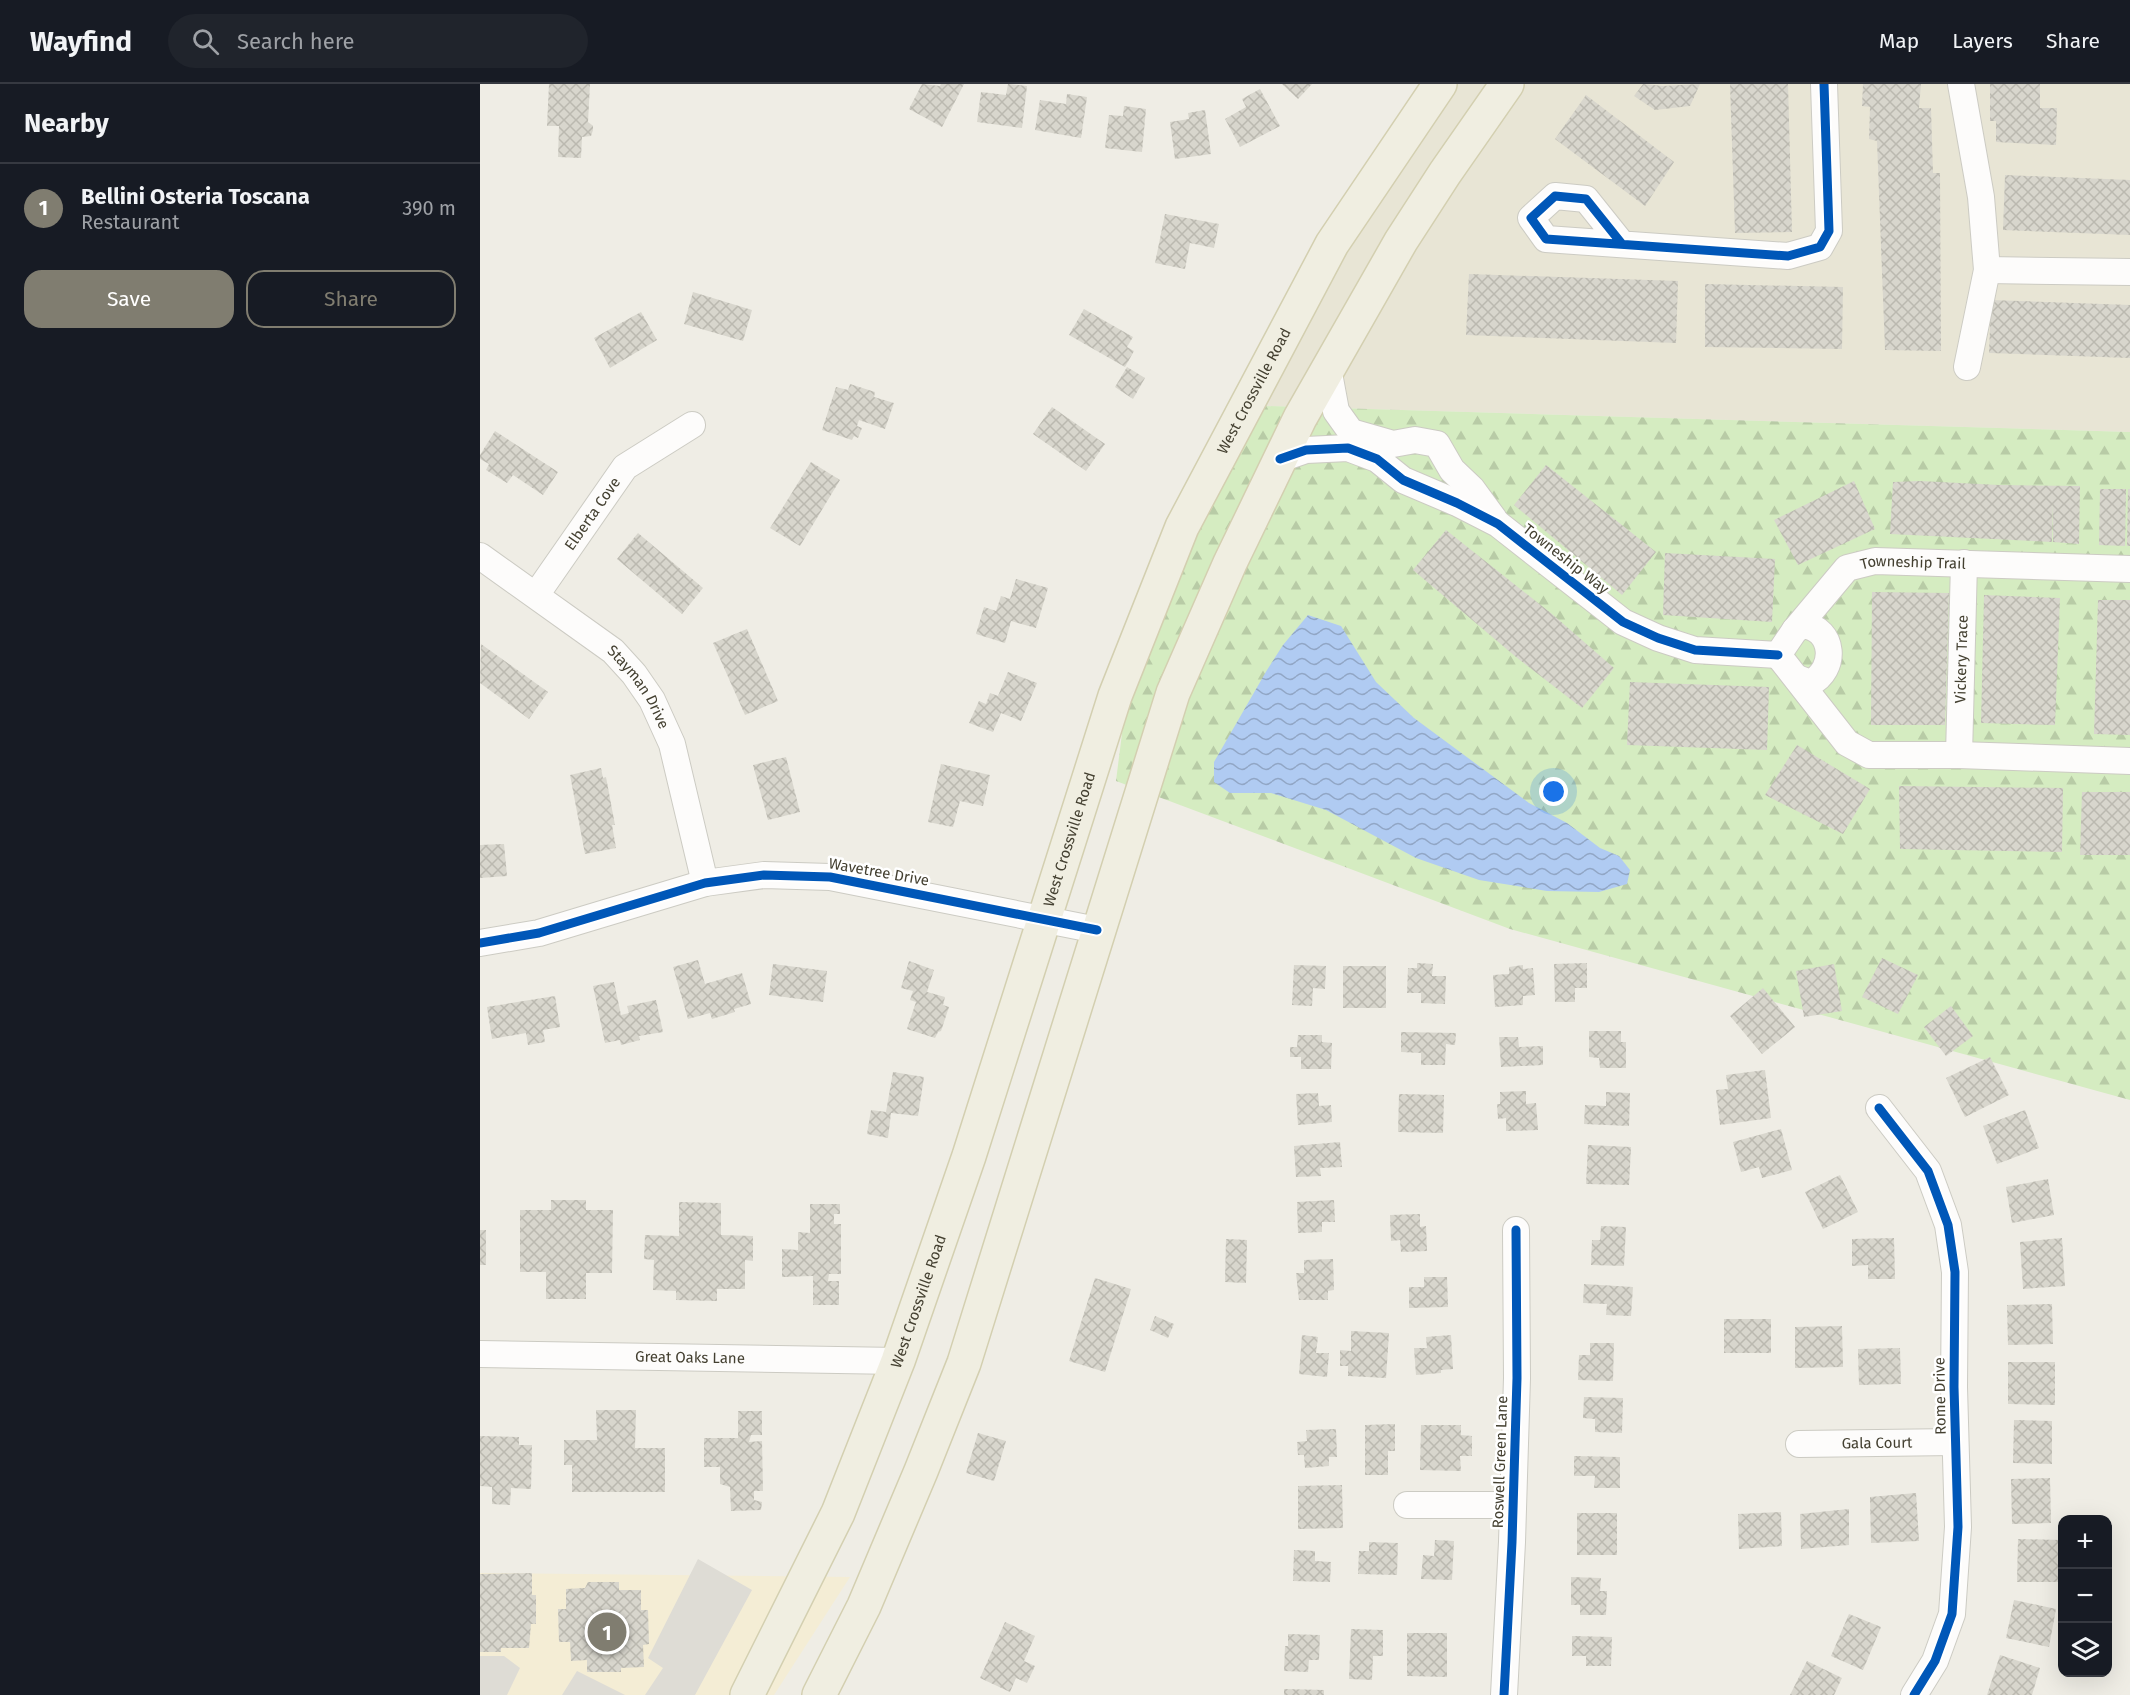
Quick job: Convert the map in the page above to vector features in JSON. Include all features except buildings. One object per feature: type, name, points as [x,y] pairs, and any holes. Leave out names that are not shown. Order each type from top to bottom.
[{"type":"main road","name":"West Crossville Road","points":[[747,1695],[838,1513],[898,1362],[969,1156],[1115,696],[1182,527],[1332,244],[1440,84]]},
{"type":"main road","points":[[819,1695],[864,1606],[964,1363],[1173,693],[1230,563],[1300,418],[1401,241],[1507,84]]},
{"type":"street","points":[[1622,244],[1586,200],[1555,196],[1531,218],[1546,239],[1788,255],[1820,247],[1829,231],[1824,84]]},
{"type":"street","points":[[1960,84],[1981,197],[1987,270],[1967,367]]},
{"type":"street","points":[[1987,270],[2130,272]]},
{"type":"street","points":[[1280,459],[1306,450],[1350,440],[1336,411],[1328,368]]},
{"type":"street","name":"Elberta Cove","points":[[536,595],[626,467],[692,425]]},
{"type":"street","name":"Towneship Way","points":[[1350,440],[1403,480],[1457,503],[1498,524],[1623,622],[1658,638],[1695,650],[1778,655]]},
{"type":"street","name":"Towneship Way","points":[[1350,440],[1393,444],[1415,440],[1437,444],[1452,470],[1472,489],[1498,524]]},
{"type":"street","name":"Stayman Drive","points":[[480,556],[613,651],[634,674],[652,700],[672,744],[705,882]]},
{"type":"street","name":"Towneship Trail","points":[[1778,655],[1795,630],[1848,568],[1875,561],[2130,569]]},
{"type":"street","name":"Vickery Trace","points":[[1959,755],[1964,563]]},
{"type":"street","points":[[1795,630],[1803,625],[1813,627],[1823,635],[1828,647],[1828,663],[1819,679],[1810,683],[1797,678]]},
{"type":"street","points":[[1778,655],[1847,742],[1869,755],[2130,760]]},
{"type":"street","name":"Wavetree Drive","points":[[480,943],[539,933],[705,882],[764,875],[830,877],[1098,930]]},
{"type":"street","name":"Rome Drive","points":[[1880,1108],[1928,1171],[1948,1225],[1955,1272],[1955,1442],[1958,1527],[1952,1614],[1935,1661],[1914,1695]]},
{"type":"street","name":"Roswell Green Lane","points":[[1504,1695],[1517,1378],[1516,1230]]},
{"type":"street","name":"Great Oaks Lane","points":[[480,1354],[898,1362]]},
{"type":"street","name":"Gala Court","points":[[1799,1444],[1955,1442]]},
{"type":"street","points":[[1407,1505],[1513,1505]]},
{"type":"shaded area","points":[[1432,84],[2130,84],[2130,432],[1233,405]]},
{"type":"shaded area","points":[[698,1559],[752,1590],[695,1695],[645,1695],[663,1668],[648,1658]]},
{"type":"shaded area","points":[[480,1573],[850,1577],[774,1695],[480,1695]]},
{"type":"shaded area","points":[[480,1656],[504,1656],[520,1668],[507,1695],[480,1695]]},
{"type":"shaded area","points":[[577,1671],[625,1695],[562,1695]]},
{"type":"green space","points":[[1233,405],[2130,432],[2130,1100],[1510,929],[1116,781],[1141,583]]},
{"type":"water","points":[[1308,615],[1341,626],[1376,682],[1414,718],[1529,803],[1567,823],[1600,848],[1619,856],[1630,870],[1627,884],[1599,892],[1547,891],[1479,880],[1416,858],[1326,810],[1271,793],[1230,793],[1214,782],[1214,762],[1267,670],[1283,645]]},
{"type":"cycle path","points":[[1622,244],[1586,199],[1555,196],[1531,218],[1546,239],[1788,256],[1820,247],[1829,231],[1824,84]]},
{"type":"cycle path","points":[[1280,459],[1306,450],[1348,448],[1377,459],[1403,480],[1457,503],[1498,524],[1623,622],[1658,638],[1695,650],[1778,655]]},
{"type":"cycle path","points":[[480,943],[539,933],[705,883],[764,875],[830,877],[1097,930]]},
{"type":"cycle path","points":[[1879,1108],[1928,1171],[1948,1225],[1955,1272],[1954,1387],[1958,1527],[1952,1614],[1935,1661],[1914,1695]]},
{"type":"cycle path","points":[[1504,1695],[1517,1378],[1516,1230]]},
{"type":"place","name":"Bellini Osteria Toscana","points":[[607,1632]]}]
